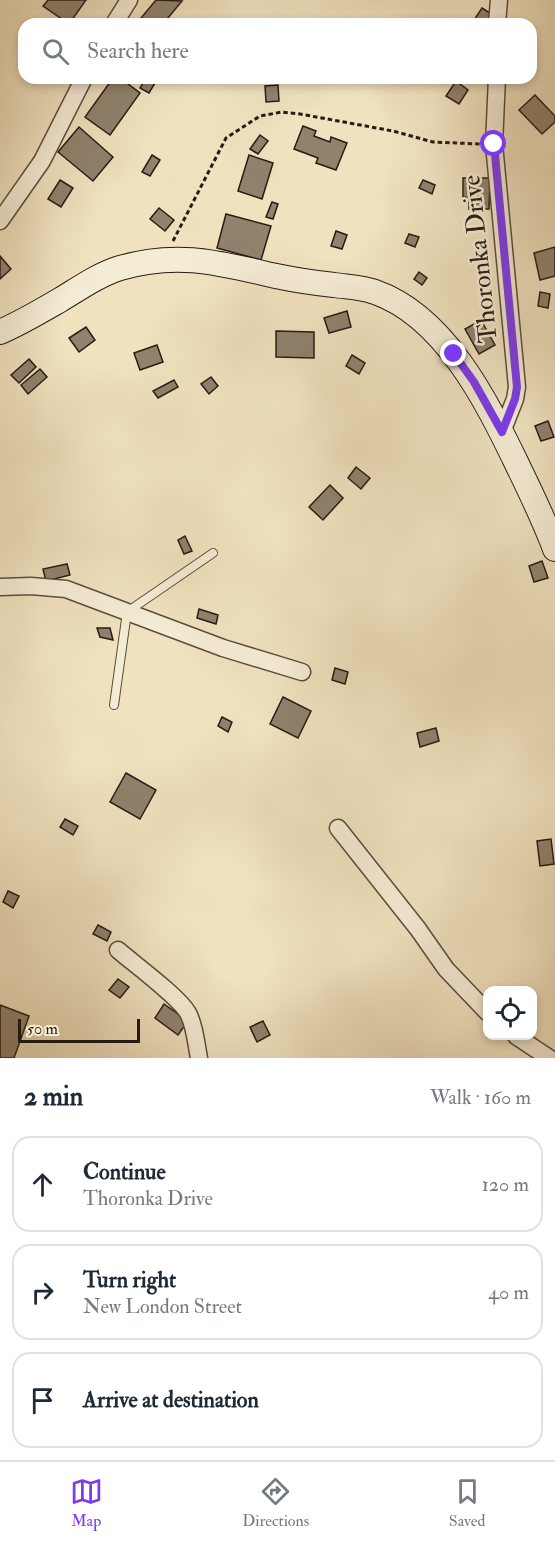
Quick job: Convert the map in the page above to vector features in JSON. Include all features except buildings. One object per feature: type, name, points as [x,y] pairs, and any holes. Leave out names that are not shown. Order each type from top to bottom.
[{"type":"street","points":[[118,18],[129,0]]},
{"type":"street","points":[[498,18],[499,0]]},
{"type":"street","points":[[0,221],[42,161],[81,84]]},
{"type":"street","name":"Thoronka Drive","points":[[497,84],[494,144],[517,387],[515,399],[502,432]]},
{"type":"street","points":[[0,332],[94,278],[119,268],[182,258],[373,291],[389,297],[441,338],[474,382],[502,432],[555,549]]},
{"type":"street","points":[[0,587],[32,586],[66,589],[223,648],[302,672]]},
{"type":"street","points":[[338,828],[418,929],[446,969],[483,1008]]},
{"type":"street","points":[[118,950],[187,1011],[194,1029],[199,1058]]},
{"type":"street","points":[[523,1040],[549,1058]]},
{"type":"lane","points":[[114,705],[127,612],[213,553]]},
{"type":"path","points":[[164,261],[226,138],[260,116],[269,113],[300,114],[393,131],[433,142],[494,144]]},
{"type":"route","points":[[454,354],[474,382],[502,432],[515,399],[517,387],[494,144]]}]
